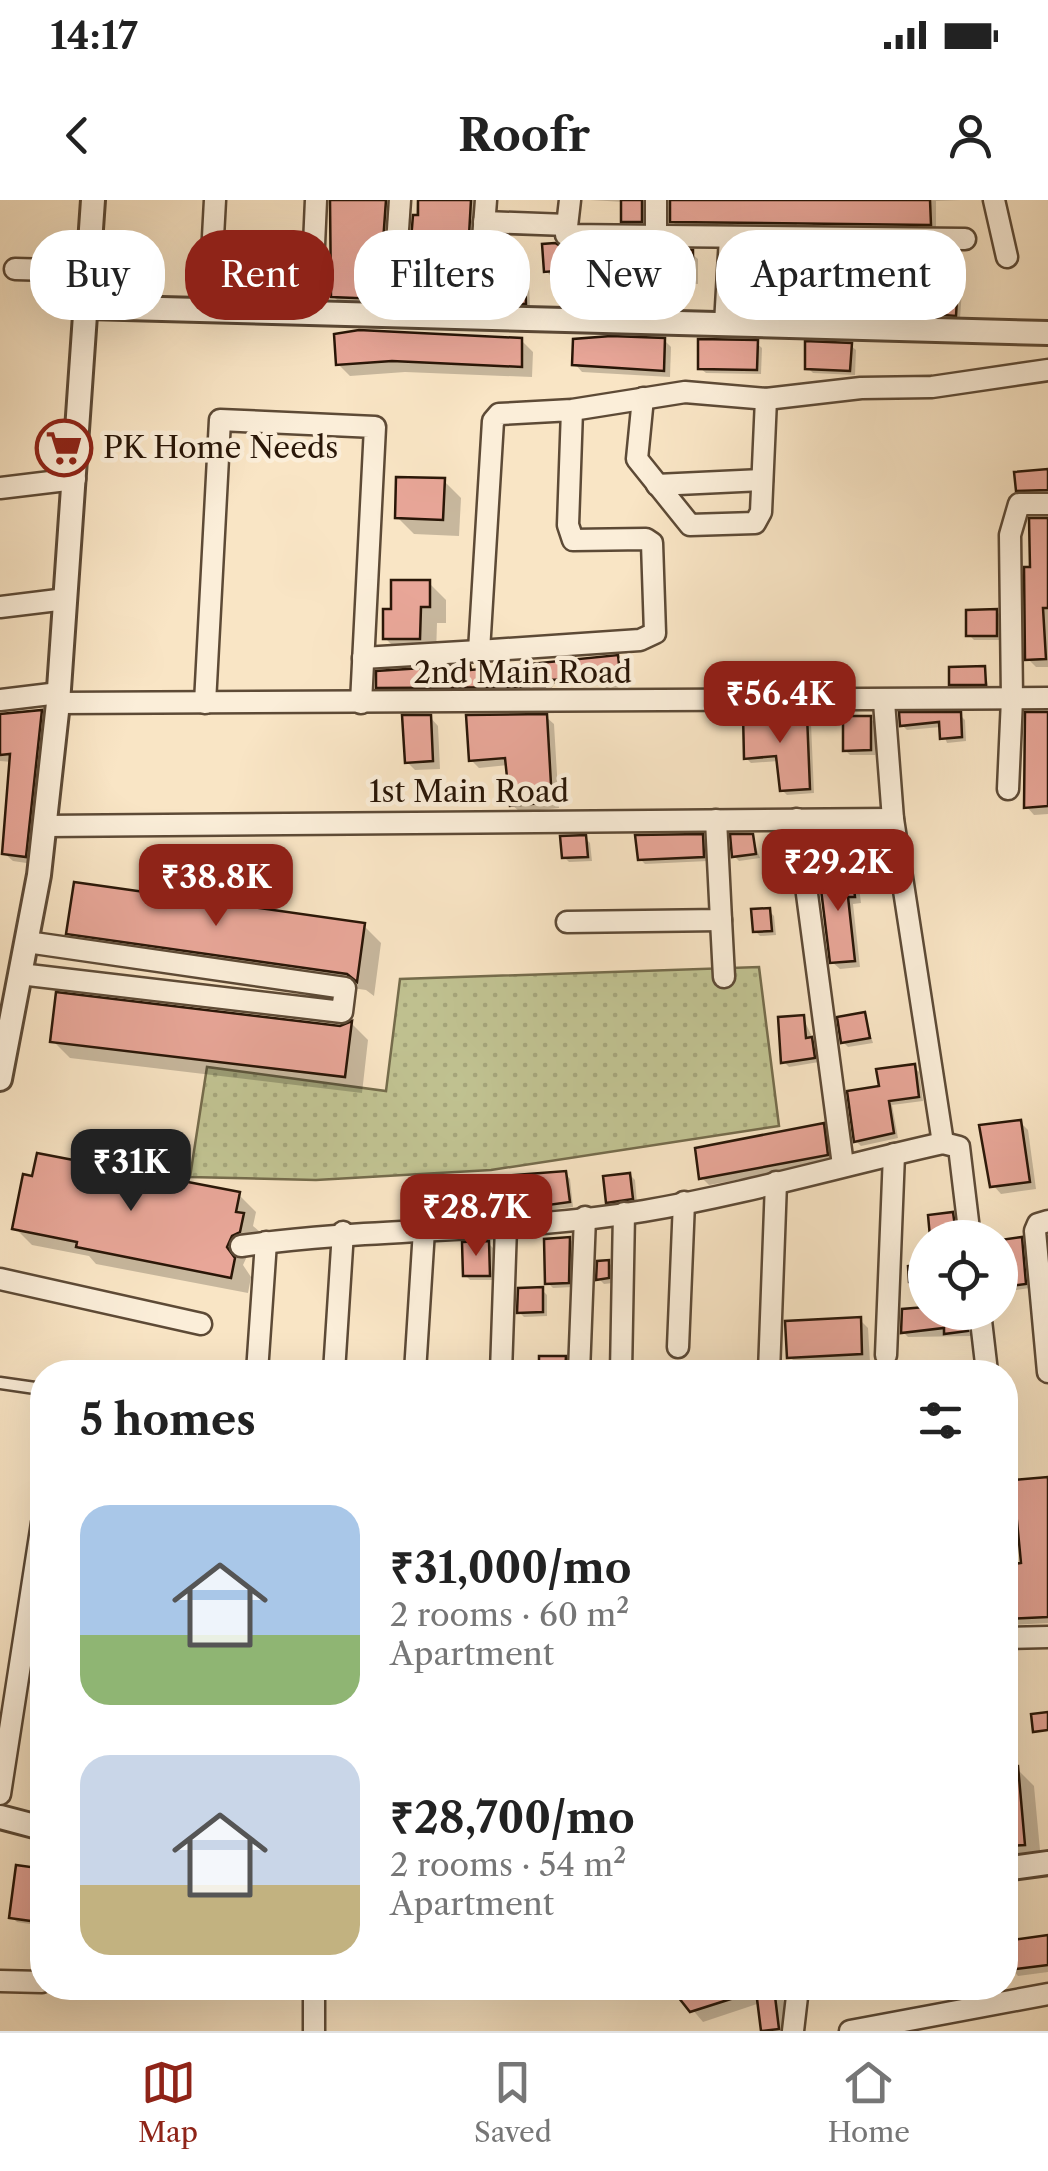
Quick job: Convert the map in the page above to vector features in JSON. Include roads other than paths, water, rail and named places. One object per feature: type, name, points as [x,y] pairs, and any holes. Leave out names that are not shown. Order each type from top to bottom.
[{"type":"street","points":[[92,230],[94,200]]},
{"type":"street","points":[[214,230],[216,200]]},
{"type":"street","points":[[315,230],[316,200]]},
{"type":"street","points":[[398,230],[400,200]]},
{"type":"street","points":[[483,230],[486,200]]},
{"type":"street","points":[[567,230],[570,200]]},
{"type":"street","points":[[656,200],[656,230]]},
{"type":"street","points":[[994,200],[1006,257]]},
{"type":"street","points":[[484,222],[567,226]]},
{"type":"street","points":[[16,269],[30,269]]},
{"type":"street","points":[[530,319],[1048,333]]},
{"type":"street","points":[[0,1078],[45,826],[87,320]]},
{"type":"street","points":[[725,320],[725,324]]},
{"type":"street","points":[[479,652],[494,421],[509,410],[572,410],[686,392],[766,399],[860,388],[953,385],[1048,370]]},
{"type":"street","points":[[643,398],[636,459],[690,524],[742,526],[754,523],[760,512],[766,399]]},
{"type":"street","points":[[363,658],[640,640],[654,633],[652,543],[646,538],[573,540],[568,524],[572,410]]},
{"type":"street","points":[[204,703],[220,420],[375,427],[361,703]]},
{"type":"street","points":[[0,488],[75,479]]},
{"type":"street","points":[[657,485],[762,480]]},
{"type":"street","points":[[1008,789],[1012,699],[1010,535],[1019,504],[1048,504]]},
{"type":"street","points":[[0,607],[66,600]]},
{"type":"street","name":"2nd Main Road","points":[[0,700],[361,703],[1048,698]]},
{"type":"street","points":[[884,702],[893,819],[943,1143]]},
{"type":"street","points":[[797,819],[844,1165]]},
{"type":"street","name":"1st Main Road","points":[[45,826],[893,819]]},
{"type":"street","points":[[716,820],[724,977]]},
{"type":"street","points":[[567,922],[722,920]]},
{"type":"street","points":[[20,974],[342,1012],[345,988],[27,942]]},
{"type":"street","points":[[241,1246],[343,1232],[506,1227],[624,1213],[943,1143],[959,1147],[968,1220]]},
{"type":"street","points":[[886,1355],[894,1154]]},
{"type":"street","points":[[769,1360],[776,1182]]},
{"type":"street","points":[[678,1348],[684,1202]]},
{"type":"street","points":[[620,1360],[624,1213]]},
{"type":"street","points":[[579,1360],[585,1218]]},
{"type":"street","points":[[1048,1220],[1038,1224],[1035,1231],[1048,1372]]},
{"type":"street","points":[[501,1360],[506,1227]]},
{"type":"street","points":[[416,1360],[424,1230]]},
{"type":"street","points":[[335,1360],[343,1232]]},
{"type":"street","points":[[258,1360],[266,1242]]},
{"type":"street","points":[[0,1279],[201,1324]]},
{"type":"street","points":[[982,1330],[986,1360]]},
{"type":"street","points":[[0,1794],[30,1600]]},
{"type":"street","points":[[1018,1638],[1048,1637]]},
{"type":"street","points":[[0,1818],[30,1825]]},
{"type":"street","points":[[1018,1867],[1048,1863]]},
{"type":"street","points":[[0,1981],[30,1982]]},
{"type":"street","points":[[850,2031],[925,2024],[1048,1994]]},
{"type":"street","points":[[314,2000],[314,2031]]},
{"type":"street","points":[[793,2031],[797,2000]]},
{"type":"lane","points":[[0,1383],[30,1387]]},
{"type":"place","name":"PK Home Needs","points":[[64,448]]}]
